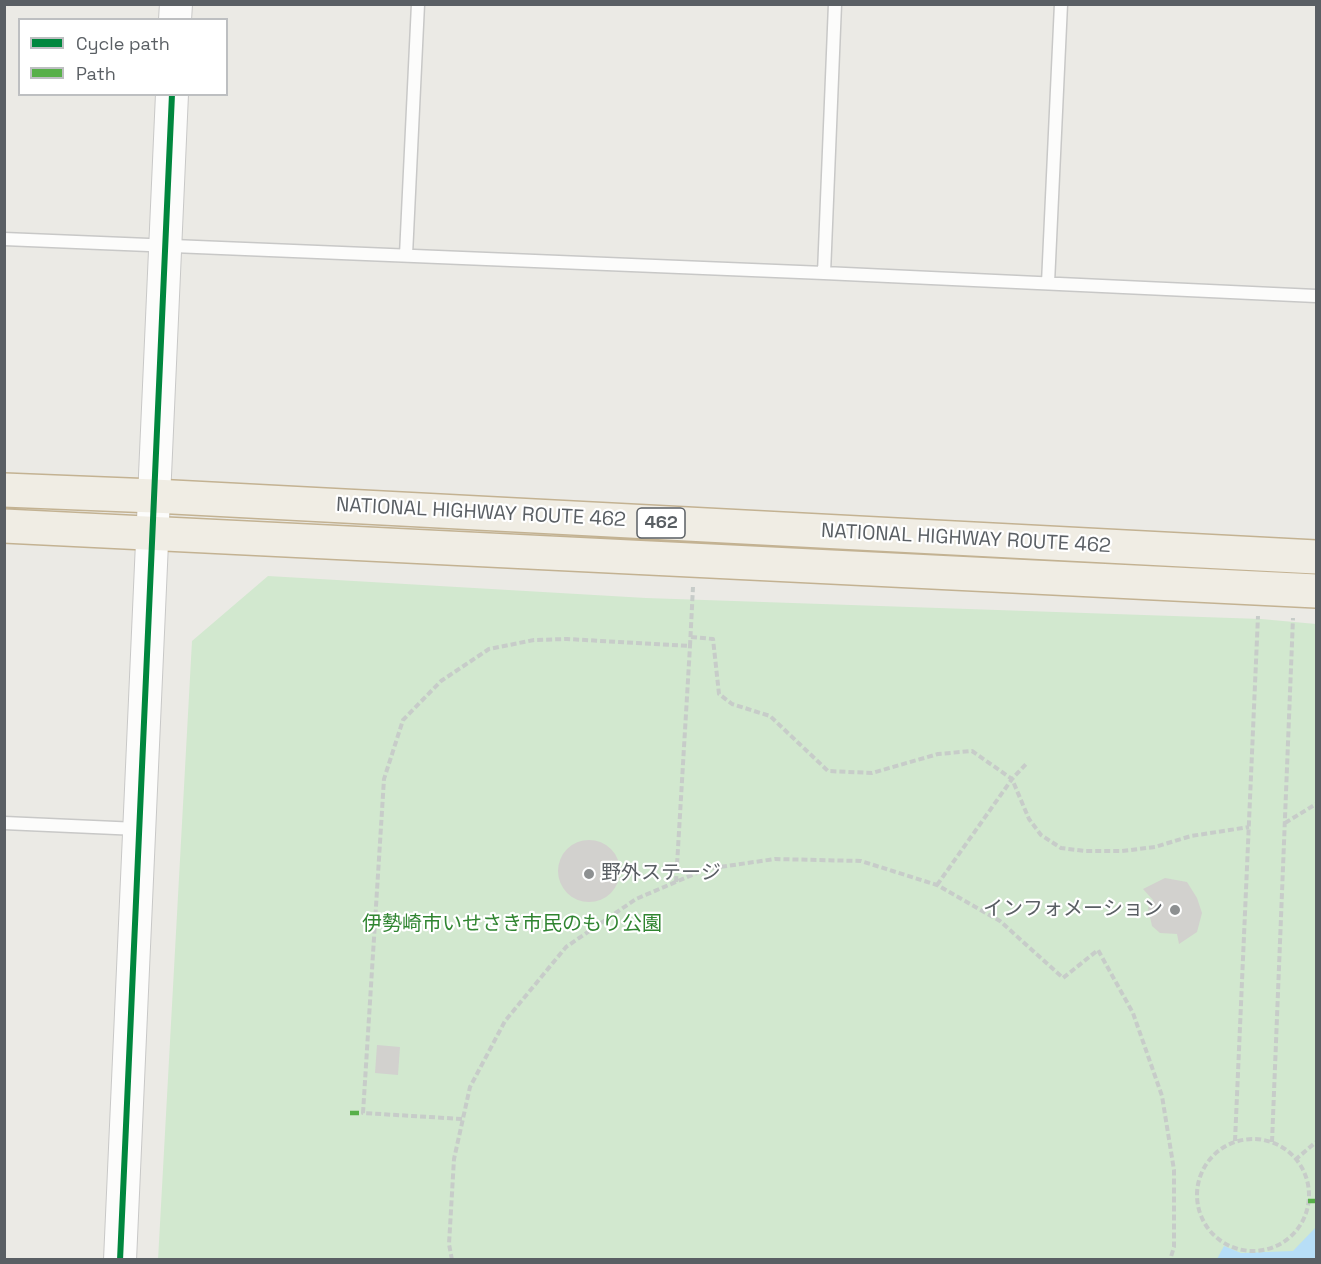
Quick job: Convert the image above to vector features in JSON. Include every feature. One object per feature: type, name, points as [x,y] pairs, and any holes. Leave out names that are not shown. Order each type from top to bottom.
[{"type":"highway","name":"NATIONAL HIGHWAY ROUTE 462","points":[[4,490],[1317,557]]},
{"type":"highway","name":"NATIONAL HIGHWAY ROUTE 462","points":[[4,526],[152,532],[1305,601]]},
{"type":"street","points":[[120,1260],[172,96]]},
{"type":"lane","points":[[406,255],[418,4]]},
{"type":"lane","points":[[824,273],[835,4]]},
{"type":"lane","points":[[1048,283],[1061,4]]},
{"type":"lane","points":[[4,239],[165,244],[1317,296]]},
{"type":"lane","points":[[4,823],[138,829]]},
{"type":"path","points":[[676,882],[693,585]]},
{"type":"path","points":[[1272,1142],[1285,823],[1305,601]]},
{"type":"path","points":[[1235,1142],[1258,609]]},
{"type":"path","points":[[691,637],[713,639],[719,694],[732,704],[770,716],[828,771],[872,773],[938,754],[972,752],[1012,779],[1029,819],[1041,835],[1061,848],[1085,851],[1122,851],[1155,847],[1191,836],[1249,827]]},
{"type":"path","points":[[462,1119],[363,1113],[384,779],[403,720],[441,681],[489,649],[534,640],[567,639],[690,646]]},
{"type":"path","points":[[937,885],[1012,779],[1027,763]]},
{"type":"path","points":[[1285,823],[1317,804]]},
{"type":"path","points":[[452,1260],[449,1244],[454,1159],[462,1119],[470,1087],[505,1021],[566,947],[636,899],[706,869],[775,859],[861,861],[937,885],[1000,921],[1063,978],[1098,950],[1134,1013],[1162,1096],[1174,1170],[1174,1247],[1170,1260]]},
{"type":"path","points":[[1254,1139],[1272,1142],[1288,1151],[1300,1164],[1307,1181],[1308,1201],[1304,1218],[1294,1234],[1279,1245],[1261,1251],[1242,1251],[1225,1244],[1210,1232],[1200,1216],[1197,1198],[1199,1180],[1206,1163],[1219,1150],[1235,1142],[1254,1139]]},
{"type":"path","points":[[1295,1160],[1317,1142]]},
{"type":"green space","name":"伊勢崎市いせさき市民のもり公園","points":[[268,576],[646,598],[1261,619],[1316,624],[1316,1259],[158,1260],[192,641]]},
{"type":"water","points":[[1316,1227],[1316,1259],[1217,1259],[1224,1246],[1241,1253],[1293,1251]]},
{"type":"building","name":"野外ステージ","points":[[583,840],[595,840],[611,849],[618,859],[620,871],[618,883],[611,893],[595,902],[583,902],[572,897],[563,888],[558,877],[558,865],[563,854],[572,845]]},
{"type":"building","name":"インフォメーション","points":[[1165,878],[1187,882],[1197,898],[1202,913],[1197,932],[1179,944],[1177,934],[1160,933],[1152,926],[1148,908],[1153,900],[1143,889]]},
{"type":"building","points":[[377,1045],[400,1047],[398,1075],[375,1073]]},
{"type":"marked path","points":[[350,1113],[363,1113]]},
{"type":"marked path","points":[[1308,1201],[1316,1201]]},
{"type":"cycle path","points":[[120,1260],[172,96]]},
{"type":"place","name":"野外ステージ","points":[[589,874]]},
{"type":"place","name":"インフォメーション","points":[[1175,910]]}]
